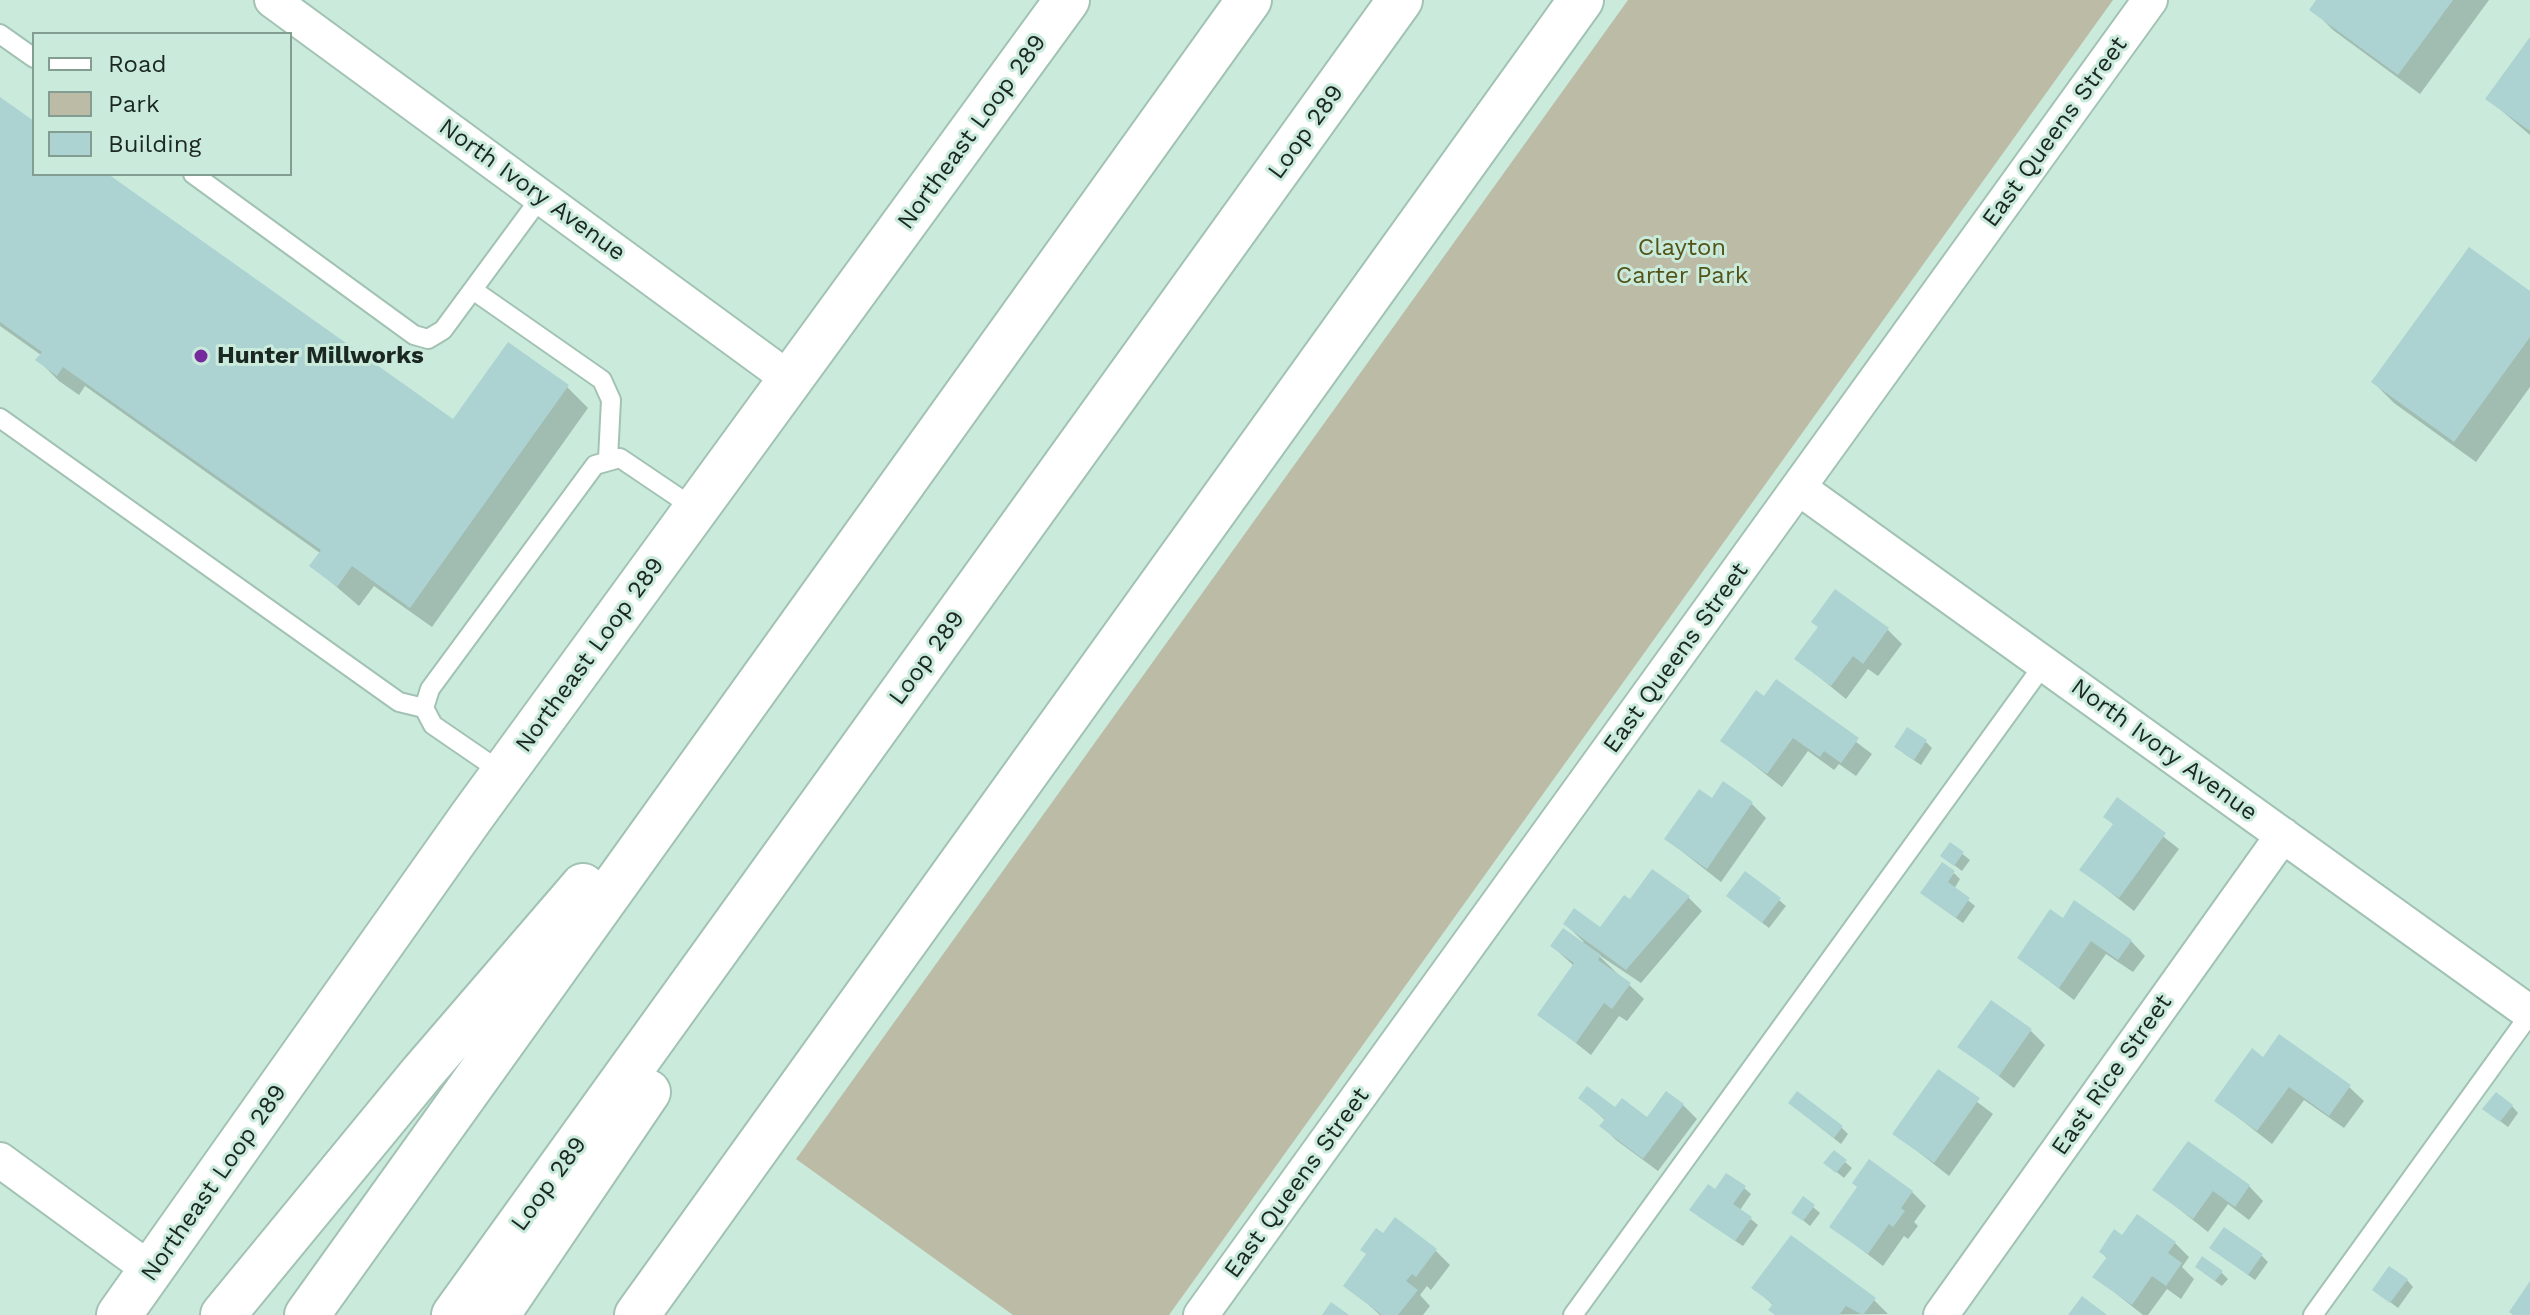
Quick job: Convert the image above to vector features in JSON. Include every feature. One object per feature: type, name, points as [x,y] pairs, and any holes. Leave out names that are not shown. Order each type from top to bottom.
[{"type":"main road","name":"Northeast Loop 289","points":[[119,1315],[503,773],[792,381],[1067,0]]},
{"type":"main road","points":[[307,1315],[1249,0]]},
{"type":"main road","name":"Loop 289","points":[[454,1315],[1400,0]]},
{"type":"main road","points":[[637,1315],[1581,0]]},
{"type":"main road","points":[[223,1315],[422,1073],[764,675]]},
{"type":"main road","points":[[497,1315],[608,1155],[892,708]]},
{"type":"street","name":"North Ivory Avenue","points":[[272,0],[792,381]]},
{"type":"street","name":"East Queens Street","points":[[1201,1315],[2150,0]]},
{"type":"street","name":"North Ivory Avenue","points":[[1799,488],[2530,1014]]},
{"type":"street","name":"East Rice Street","points":[[1941,1315],[2283,835]]},
{"type":"street","points":[[0,1160],[152,1271]]},
{"type":"lane","points":[[0,34],[32,57]]},
{"type":"lane","points":[[196,176],[414,335],[428,339],[443,330],[541,197]]},
{"type":"lane","points":[[473,290],[602,380],[611,400],[608,459]]},
{"type":"lane","points":[[0,418],[399,702],[424,708]]},
{"type":"lane","points":[[503,773],[433,725],[424,708],[430,689],[595,465],[620,458],[697,510]]},
{"type":"lane","points":[[1573,1315],[2044,664]]},
{"type":"lane","points":[[2313,1315],[2530,1014]]},
{"type":"green space","name":"Clayton Carter Park","points":[[1628,0],[2113,0],[1169,1315],[1013,1315],[796,1159]]},
{"type":"building","points":[[2316,0],[2453,0],[2398,75],[2309,10]]},
{"type":"building","points":[[2530,37],[2530,131],[2485,99]]},
{"type":"building","name":"Hunter Millworks","points":[[0,97],[32,120],[32,176],[111,176],[453,419],[508,342],[569,385],[410,608],[352,566],[337,587],[309,566],[321,550],[63,367],[57,376],[35,360],[42,352],[0,322]]},
{"type":"building","points":[[2469,247],[2530,291],[2530,337],[2454,442],[2371,382]]},
{"type":"building","points":[[1835,589],[1889,628],[1863,664],[1853,656],[1831,686],[1794,659],[1818,627],[1811,622]]},
{"type":"building","points":[[1776,679],[1859,738],[1841,763],[1824,751],[1820,757],[1793,738],[1767,774],[1720,741],[1756,690],[1764,696]]},
{"type":"building","points":[[1907,727],[1927,740],[1914,760],[1894,747]]},
{"type":"building","points":[[1723,781],[1753,802],[1707,869],[1664,839],[1699,789],[1712,798]]},
{"type":"building","points":[[2117,797],[2166,833],[2119,898],[2079,870],[2113,824],[2103,817]]},
{"type":"building","points":[[1950,842],[1964,852],[1954,866],[1940,856]]},
{"type":"building","points":[[1942,862],[1955,871],[1948,882],[1970,898],[1956,918],[1920,893]]},
{"type":"building","points":[[1652,869],[1690,896],[1626,970],[1563,924],[1574,908],[1600,927],[1624,895],[1630,899]]},
{"type":"building","points":[[1745,871],[1781,898],[1762,923],[1726,896]]},
{"type":"building","points":[[2074,900],[2132,940],[2118,960],[2091,941],[2059,988],[2017,958],[2050,909],[2063,918]]},
{"type":"building","points":[[1563,928],[1601,955],[1598,960],[1631,983],[1612,1009],[1604,1003],[1576,1043],[1537,1015],[1574,963],[1550,946]]},
{"type":"building","points":[[1991,1000],[2032,1029],[1999,1076],[1957,1047]]},
{"type":"building","points":[[2279,1034],[2351,1085],[2329,1116],[2289,1087],[2257,1131],[2214,1101],[2252,1048],[2263,1057]]},
{"type":"building","points":[[1938,1069],[1980,1098],[1934,1163],[1892,1134]]},
{"type":"building","points":[[1587,1086],[1615,1107],[1622,1098],[1647,1117],[1666,1091],[1684,1104],[1643,1159],[1599,1126],[1605,1119],[1578,1098]]},
{"type":"building","points":[[1797,1091],[1843,1126],[1834,1138],[1788,1103]]},
{"type":"building","points":[[2496,1092],[2513,1105],[2500,1122],[2482,1109]]},
{"type":"building","points":[[2188,1141],[2250,1185],[2235,1207],[2213,1191],[2193,1219],[2152,1190]]},
{"type":"building","points":[[1834,1150],[1847,1160],[1836,1173],[1823,1163]]},
{"type":"building","points":[[1869,1159],[1913,1191],[1901,1208],[1905,1211],[1893,1227],[1889,1224],[1868,1254],[1829,1227],[1857,1187],[1852,1183]]},
{"type":"building","points":[[1726,1173],[1746,1186],[1733,1204],[1752,1217],[1735,1241],[1689,1210],[1708,1184],[1715,1189]]},
{"type":"building","points":[[1803,1196],[1815,1205],[1803,1221],[1791,1213]]},
{"type":"building","points":[[2137,1214],[2176,1242],[2168,1253],[2182,1263],[2166,1286],[2152,1276],[2132,1305],[2092,1277],[2107,1257],[2099,1252],[2114,1229],[2122,1235]]},
{"type":"building","points":[[1395,1217],[1437,1249],[1416,1277],[1412,1274],[1406,1281],[1418,1290],[1398,1315],[1382,1315],[1343,1286],[1366,1254],[1360,1250],[1376,1228],[1383,1233]]},
{"type":"building","points":[[2224,1227],[2263,1254],[2248,1275],[2209,1248]]},
{"type":"building","points":[[1791,1235],[1876,1298],[1863,1315],[1846,1306],[1839,1315],[1775,1315],[1768,1310],[1773,1304],[1751,1288]]},
{"type":"building","points":[[2202,1256],[2223,1271],[2215,1281],[2195,1267]]},
{"type":"building","points":[[2389,1266],[2408,1279],[2390,1303],[2372,1290]]},
{"type":"building","points":[[2530,1281],[2530,1315],[2513,1315],[2509,1312]]},
{"type":"building","points":[[2082,1296],[2107,1315],[2068,1315]]},
{"type":"building","points":[[1331,1302],[1349,1315],[1322,1315]]},
{"type":"place","name":"Hunter Millworks","points":[[201,356]]}]
